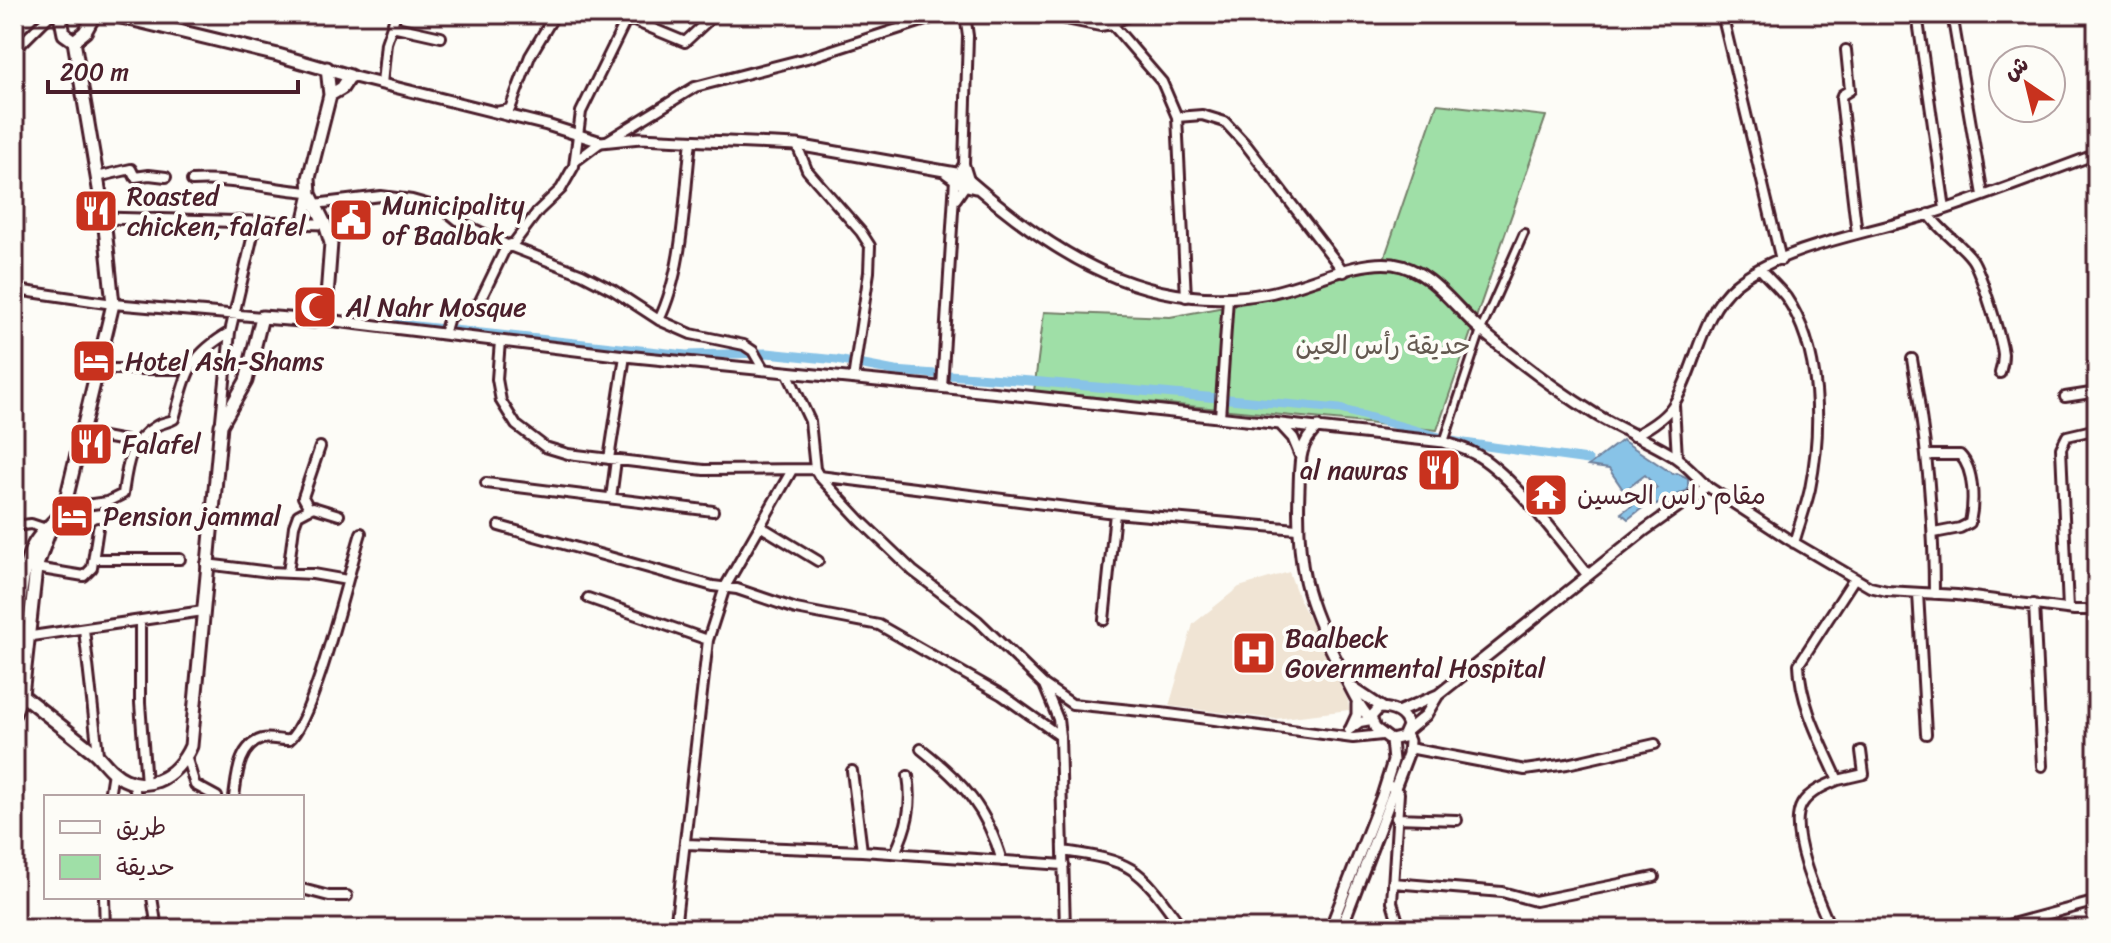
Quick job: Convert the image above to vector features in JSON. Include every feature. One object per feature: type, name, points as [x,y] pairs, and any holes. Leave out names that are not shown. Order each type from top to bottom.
[{"type":"main road","points":[[14,714],[18,695],[26,564],[34,543],[57,520],[64,508],[113,304],[104,218],[74,41],[64,34],[60,14]]},
{"type":"main road","points":[[74,41],[85,32],[95,14]]},
{"type":"main road","points":[[109,14],[350,76],[342,88],[330,95]]},
{"type":"main road","points":[[18,695],[98,754],[113,772],[140,784],[168,776],[191,746],[221,425],[246,381],[262,317],[319,319],[327,305],[331,243],[311,197],[309,178],[330,95],[327,68]]},
{"type":"main road","points":[[14,651],[22,637],[36,568],[49,533],[46,529]]},
{"type":"street","points":[[14,47],[51,14]]},
{"type":"street","points":[[163,28],[170,14]]},
{"type":"street","points":[[382,84],[386,43],[396,14]]},
{"type":"street","points":[[496,113],[510,109],[530,56],[555,14]]},
{"type":"street","points":[[577,160],[577,134],[584,106],[628,16],[686,42],[715,14]]},
{"type":"street","points":[[897,28],[914,14]]},
{"type":"street","points":[[444,332],[449,317],[479,303],[507,245],[514,243],[538,211],[561,189],[577,160],[604,142],[695,87],[800,60],[944,14]]},
{"type":"street","points":[[965,14],[968,36],[964,164],[971,185]]},
{"type":"street","points":[[1041,14],[1089,24],[1132,14]]},
{"type":"street","points":[[1722,14],[1781,260]]},
{"type":"street","points":[[1917,14],[1945,209]]},
{"type":"street","points":[[1952,14],[1983,195]]},
{"type":"street","points":[[1117,19],[1162,82],[1177,117],[1186,297]]},
{"type":"street","points":[[392,26],[441,37]]},
{"type":"street","points":[[1846,50],[1850,90],[1841,99],[1857,234]]},
{"type":"street","points":[[350,76],[604,142],[640,138],[797,145],[952,175],[1097,270],[1127,284],[1186,297],[1228,298],[1271,293],[1376,263],[1413,270],[1432,282],[1481,330],[1572,399],[1677,458],[1707,486],[1854,579],[1887,591],[2034,604],[2095,613]]},
{"type":"street","points":[[1177,117],[1202,115],[1225,122],[1344,272]]},
{"type":"street","points":[[659,320],[674,279],[691,141]]},
{"type":"street","points":[[797,145],[807,170],[870,246],[853,379]]},
{"type":"street","points":[[807,170],[815,147]]},
{"type":"street","points":[[1633,436],[1674,405],[1709,323],[1739,282],[1781,260],[1945,209],[2097,154]]},
{"type":"street","points":[[952,175],[964,164]]},
{"type":"street","points":[[97,177],[131,169],[135,177],[166,177]]},
{"type":"street","points":[[942,387],[955,199],[952,175]]},
{"type":"street","points":[[192,181],[212,180],[311,197],[381,196],[444,209],[460,222],[507,245],[582,274],[613,290],[659,320],[691,334],[744,345],[753,351],[764,370]]},
{"type":"street","points":[[955,199],[971,185]]},
{"type":"street","points":[[303,223],[311,197]]},
{"type":"street","points":[[1929,214],[1974,261],[2000,340],[2004,358],[2000,373]]},
{"type":"street","points":[[104,218],[325,224]]},
{"type":"street","points":[[221,425],[230,332],[256,222]]},
{"type":"street","points":[[1444,442],[1481,330],[1524,233]]},
{"type":"street","points":[[1761,270],[1785,297],[1801,324],[1815,388],[1818,433],[1812,476],[1794,543]]},
{"type":"street","points":[[14,283],[19,291],[113,304],[262,317]]},
{"type":"street","points":[[1220,413],[1228,298]]},
{"type":"street","points":[[319,319],[625,356],[1220,413],[1280,424],[1444,442],[1473,453],[1491,465],[1512,485],[1588,575]]},
{"type":"street","points":[[64,508],[107,502],[123,494],[128,458],[136,443],[158,424],[174,419],[188,369],[202,350],[230,332]]},
{"type":"street","points":[[500,341],[498,390],[507,412],[516,425],[545,447],[568,454],[727,471],[817,472],[1115,513],[1297,529]]},
{"type":"street","points":[[611,498],[612,460],[625,356]]},
{"type":"street","points":[[1912,359],[1927,455],[1934,533],[1934,594]]},
{"type":"street","points":[[97,369],[188,369]]},
{"type":"street","points":[[787,372],[810,421],[817,472],[861,521],[913,571],[1002,642],[1043,684],[1072,704],[1399,740],[1426,715],[1438,695]]},
{"type":"street","points":[[2065,397],[2097,392]]},
{"type":"street","points":[[1674,405],[1677,458]]},
{"type":"street","points":[[1280,424],[1293,438],[1300,455]]},
{"type":"street","points":[[1318,427],[1306,439],[1300,455],[1297,529],[1301,571],[1312,611],[1357,701],[1386,738],[1393,761],[1347,901],[1341,929]]},
{"type":"street","points":[[2068,609],[2061,448],[2067,436],[2097,429]]},
{"type":"street","points":[[82,433],[136,443]]},
{"type":"street","points":[[309,508],[303,497],[320,447]]},
{"type":"street","points":[[1927,455],[1951,454],[1964,458],[1969,471],[1972,499],[1971,521],[1967,526],[1934,533]]},
{"type":"street","points":[[675,929],[708,640],[725,587],[792,470]]},
{"type":"street","points":[[486,483],[713,511]]},
{"type":"street","points":[[1398,712],[1438,695],[1588,575],[1707,486]]},
{"type":"street","points":[[288,573],[295,521],[301,512],[318,507],[339,515]]},
{"type":"street","points":[[1104,620],[1115,513]]},
{"type":"street","points":[[15,525],[31,524],[46,529]]},
{"type":"street","points":[[499,526],[742,590],[796,609],[879,625],[1002,695],[1060,736]]},
{"type":"street","points":[[760,526],[818,561]]},
{"type":"street","points":[[36,568],[84,576],[92,568],[98,528]]},
{"type":"street","points":[[234,795],[239,764],[251,746],[263,739],[289,740],[299,729],[323,667],[361,533]]},
{"type":"street","points":[[94,559],[180,559]]},
{"type":"street","points":[[206,564],[347,580]]},
{"type":"street","points":[[1838,780],[1807,703],[1799,679],[1799,664],[1854,579]]},
{"type":"street","points":[[1918,593],[1926,734]]},
{"type":"street","points":[[588,598],[708,640]]},
{"type":"street","points":[[2034,604],[2042,766]]},
{"type":"street","points":[[22,637],[203,611]]},
{"type":"street","points":[[137,795],[140,784],[140,621]]},
{"type":"street","points":[[84,629],[98,754]]},
{"type":"street","points":[[1043,684],[1058,719],[1060,736],[1065,929]]},
{"type":"street","points":[[1330,929],[1347,901],[1396,789],[1409,748],[1405,718],[1398,712],[1383,708],[1350,686]]},
{"type":"street","points":[[1347,732],[1357,715],[1357,701]]},
{"type":"street","points":[[1058,719],[1072,704]]},
{"type":"street","points":[[1347,732],[1371,720],[1375,710],[1383,708]]},
{"type":"street","points":[[1409,748],[1525,770],[1655,744]]},
{"type":"street","points":[[921,749],[953,773],[969,793],[995,835],[1002,861]]},
{"type":"street","points":[[1831,929],[1803,855],[1798,825],[1800,806],[1804,800],[1838,780],[1864,774],[1861,751]]},
{"type":"street","points":[[186,756],[195,785],[213,795]]},
{"type":"street","points":[[852,771],[862,851]]},
{"type":"street","points":[[109,795],[113,772]]},
{"type":"street","points":[[895,853],[905,831],[910,807],[908,776]]},
{"type":"street","points":[[1385,785],[1399,793],[1393,911],[1400,929]]},
{"type":"street","points":[[1396,818],[1457,820]]},
{"type":"street","points":[[686,844],[862,851],[1064,865]]},
{"type":"street","points":[[1063,851],[1094,856],[1135,869],[1150,883],[1178,922]]},
{"type":"street","points":[[1393,883],[1502,892],[1535,901],[1654,877]]},
{"type":"street","points":[[304,890],[329,896],[347,896]]},
{"type":"street","points":[[104,899],[105,929]]},
{"type":"street","points":[[152,899],[157,929]]},
{"type":"street","points":[[1993,929],[2097,901]]},
{"type":"shaded area","name":"Baalbeck Governmental Hospital","points":[[1289,572],[1348,701],[1349,710],[1275,719],[1169,706],[1193,624],[1239,587]]},
{"type":"green space","name":"حديقة رأس العين","points":[[1437,104],[1546,116],[1437,430],[1034,391],[1044,312],[1170,317],[1284,296],[1383,262]]},
{"type":"green space","points":[[14,352],[24,365],[19,375],[20,399],[14,402]]},
{"type":"water","points":[[1622,440],[1673,474],[1688,478],[1688,490],[1654,506],[1649,503],[1628,519],[1621,513],[1657,488],[1645,475],[1624,491],[1609,469],[1588,466]]},
{"type":"waterway","points":[[398,324],[686,355],[767,353],[837,360],[895,371],[1340,409],[1457,442],[1588,460]]},
{"type":"place","name":"Roasted chicken, falafel","points":[[96,211]]},
{"type":"place","name":"Municipality of Baalbak","points":[[351,220]]},
{"type":"place","name":"Al Nahr Mosque","points":[[315,307]]},
{"type":"place","name":"Hotel Ash-Shams","points":[[94,361]]},
{"type":"place","name":"Falafel","points":[[91,444]]},
{"type":"place","name":"al nawras","points":[[1439,470]]},
{"type":"place","name":"مقام راس الحسين","points":[[1546,495]]},
{"type":"place","name":"Pension jammal","points":[[72,516]]},
{"type":"place","name":"Baalbeck Governmental Hospital","points":[[1254,653]]}]
